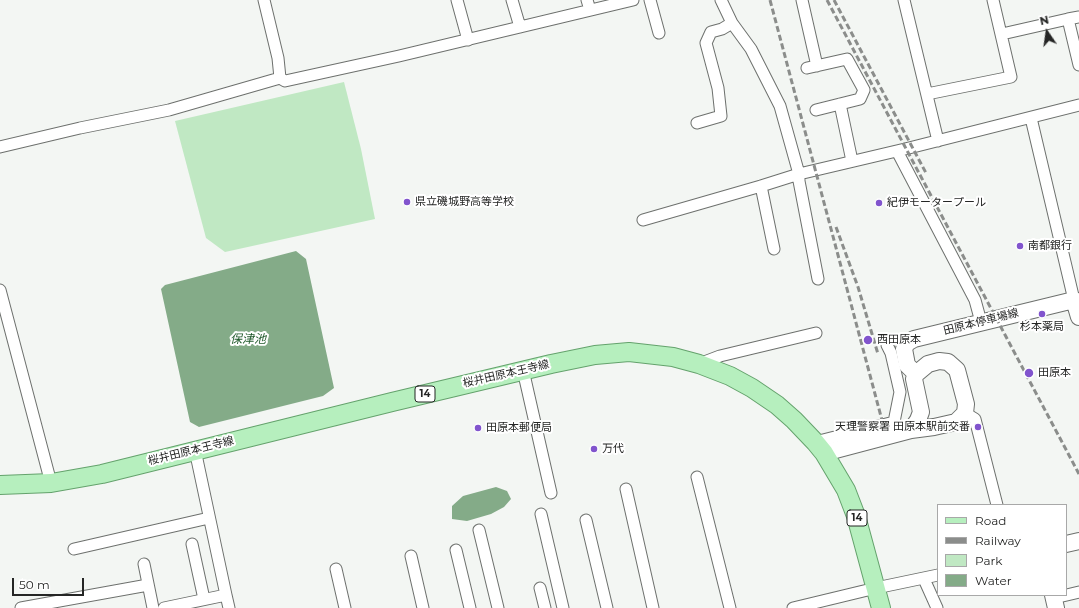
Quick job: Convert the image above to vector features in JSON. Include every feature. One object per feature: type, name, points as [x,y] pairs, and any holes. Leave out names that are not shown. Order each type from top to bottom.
[{"type":"main road","name":"桜井田原本王寺線","points":[[0,485],[51,483],[102,474],[523,370],[595,354],[629,352],[673,357],[699,364],[730,376],[752,388],[778,405],[794,420],[819,448],[846,490],[856,516],[881,608]]},
{"type":"street","points":[[264,0],[278,58],[280,78]]},
{"type":"street","points":[[457,0],[468,40]]},
{"type":"street","points":[[512,0],[520,27]]},
{"type":"street","points":[[0,147],[80,128],[169,110],[280,78],[285,81],[468,40],[520,27],[588,5],[631,0]]},
{"type":"street","points":[[650,0],[659,33]]},
{"type":"street","points":[[721,0],[732,23],[751,49],[780,106],[799,174],[798,181],[818,279]]},
{"type":"street","points":[[802,0],[812,67],[847,59],[864,90],[860,99],[816,110]]},
{"type":"street","points":[[904,0],[938,141]]},
{"type":"street","points":[[927,94],[1011,77],[993,0]]},
{"type":"street","points":[[1002,34],[1079,17]]},
{"type":"street","points":[[1068,19],[1079,65]]},
{"type":"street","points":[[697,123],[721,116],[718,88],[706,43],[711,32],[722,30],[732,23]]},
{"type":"street","points":[[840,104],[852,161]]},
{"type":"street","points":[[643,220],[799,174],[938,141],[1079,105]]},
{"type":"street","points":[[1031,118],[1077,299],[1079,317]]},
{"type":"street","points":[[897,151],[975,300],[981,322]]},
{"type":"street","points":[[761,186],[774,249]]},
{"type":"street","points":[[0,290],[51,483]]},
{"type":"street","name":"田原本停車場線","points":[[916,374],[906,365],[904,349],[907,343],[914,339],[1077,299]]},
{"type":"street","points":[[699,364],[720,356],[816,333]]},
{"type":"street","points":[[819,448],[894,422],[900,392],[891,353],[887,345]]},
{"type":"street","points":[[819,448],[956,422],[965,413],[966,404],[957,370],[948,362],[939,361],[928,364],[916,374],[914,379],[921,412],[918,420],[911,430]]},
{"type":"street","points":[[523,370],[551,493]]},
{"type":"street","points":[[965,413],[975,419],[997,504]]},
{"type":"street","points":[[195,450],[229,608]]},
{"type":"street","points":[[697,477],[730,608]]},
{"type":"street","points":[[626,489],[653,608]]},
{"type":"street","points":[[541,514],[563,608]]},
{"type":"street","points":[[74,549],[209,518]]},
{"type":"street","points":[[586,520],[607,608]]},
{"type":"street","points":[[479,530],[498,608]]},
{"type":"street","points":[[1067,544],[1079,541]]},
{"type":"street","points":[[192,544],[204,599]]},
{"type":"street","points":[[456,550],[470,608]]},
{"type":"street","points":[[412,556],[424,608]]},
{"type":"street","points":[[144,564],[153,608]]},
{"type":"street","points":[[336,569],[345,608]]},
{"type":"street","points":[[793,608],[937,575]]},
{"type":"street","points":[[924,579],[937,608]]},
{"type":"street","points":[[21,608],[148,585]]},
{"type":"street","points":[[540,588],[545,608]]},
{"type":"street","points":[[1067,596],[1079,592]]},
{"type":"street","points":[[164,608],[226,595]]},
{"type":"street","points":[[1054,600],[1066,596]]},
{"type":"green space","points":[[344,82],[361,149],[375,219],[225,252],[206,238],[175,121]]},
{"type":"water","name":"保津池","points":[[296,251],[306,259],[334,388],[323,396],[199,427],[190,422],[161,289],[165,285]]},
{"type":"water","points":[[496,487],[507,491],[511,499],[504,507],[491,514],[467,521],[452,519],[452,506],[463,496]]},
{"type":"railway","points":[[770,0],[883,424]]},
{"type":"railway","points":[[827,0],[1079,474]]},
{"type":"railway","points":[[834,0],[926,173]]},
{"type":"railway","points":[[836,227],[858,287],[878,354]]},
{"type":"place","name":"県立磯城野高等学校","points":[[407,202]]},
{"type":"place","name":"紀伊モータープール","points":[[879,203]]},
{"type":"place","name":"南都銀行","points":[[1020,246]]},
{"type":"place","name":"杉本薬局","points":[[1042,314]]},
{"type":"place","name":"西田原本","points":[[868,340]]},
{"type":"place","name":"田原本","points":[[1029,373]]},
{"type":"place","name":"天理警察署 田原本駅前交番","points":[[978,427]]},
{"type":"place","name":"田原本郵便局","points":[[478,428]]},
{"type":"place","name":"万代","points":[[594,449]]}]
